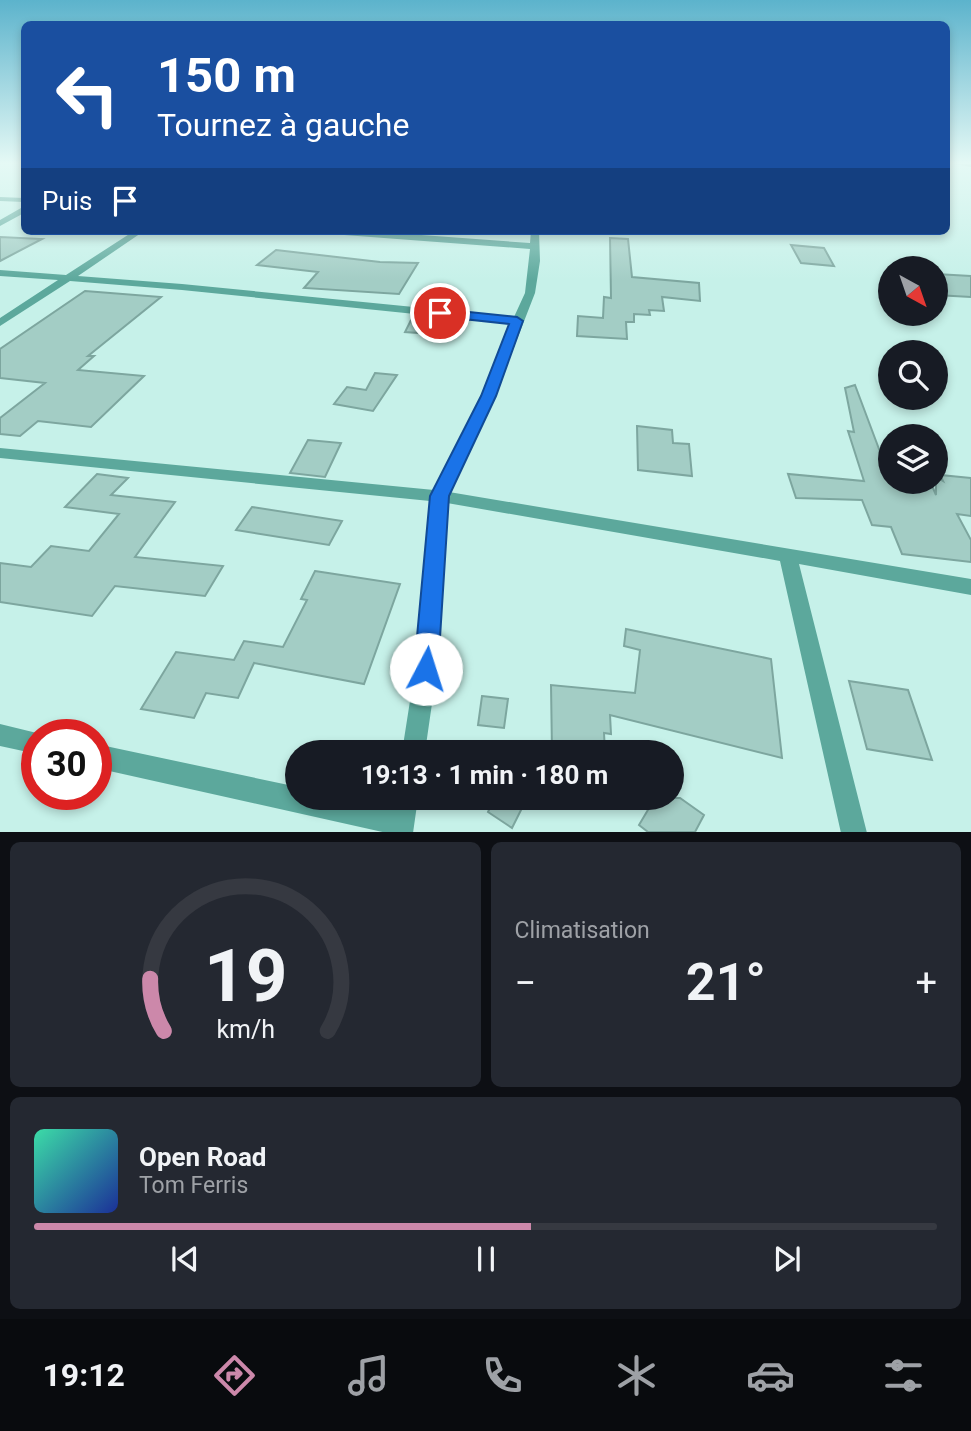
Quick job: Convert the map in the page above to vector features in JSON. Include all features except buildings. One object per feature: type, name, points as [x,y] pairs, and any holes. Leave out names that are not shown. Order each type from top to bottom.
[{"type":"street","points":[[0,223],[21,212]]},
{"type":"street","points":[[0,323],[135,235]]},
{"type":"street","points":[[385,235],[534,246]]},
{"type":"street","points":[[415,740],[426,669],[439,496],[488,396],[530,293],[536,261],[535,235]]},
{"type":"street","points":[[0,273],[68,277],[517,321]]},
{"type":"street","points":[[0,453],[439,496],[789,558],[971,587]]},
{"type":"street","points":[[789,558],[855,832]]},
{"type":"street","points":[[0,735],[21,740]]},
{"type":"street","points":[[112,758],[403,818]]},
{"type":"route","points":[[426,669],[439,496],[488,396],[517,321],[440,313]]}]
